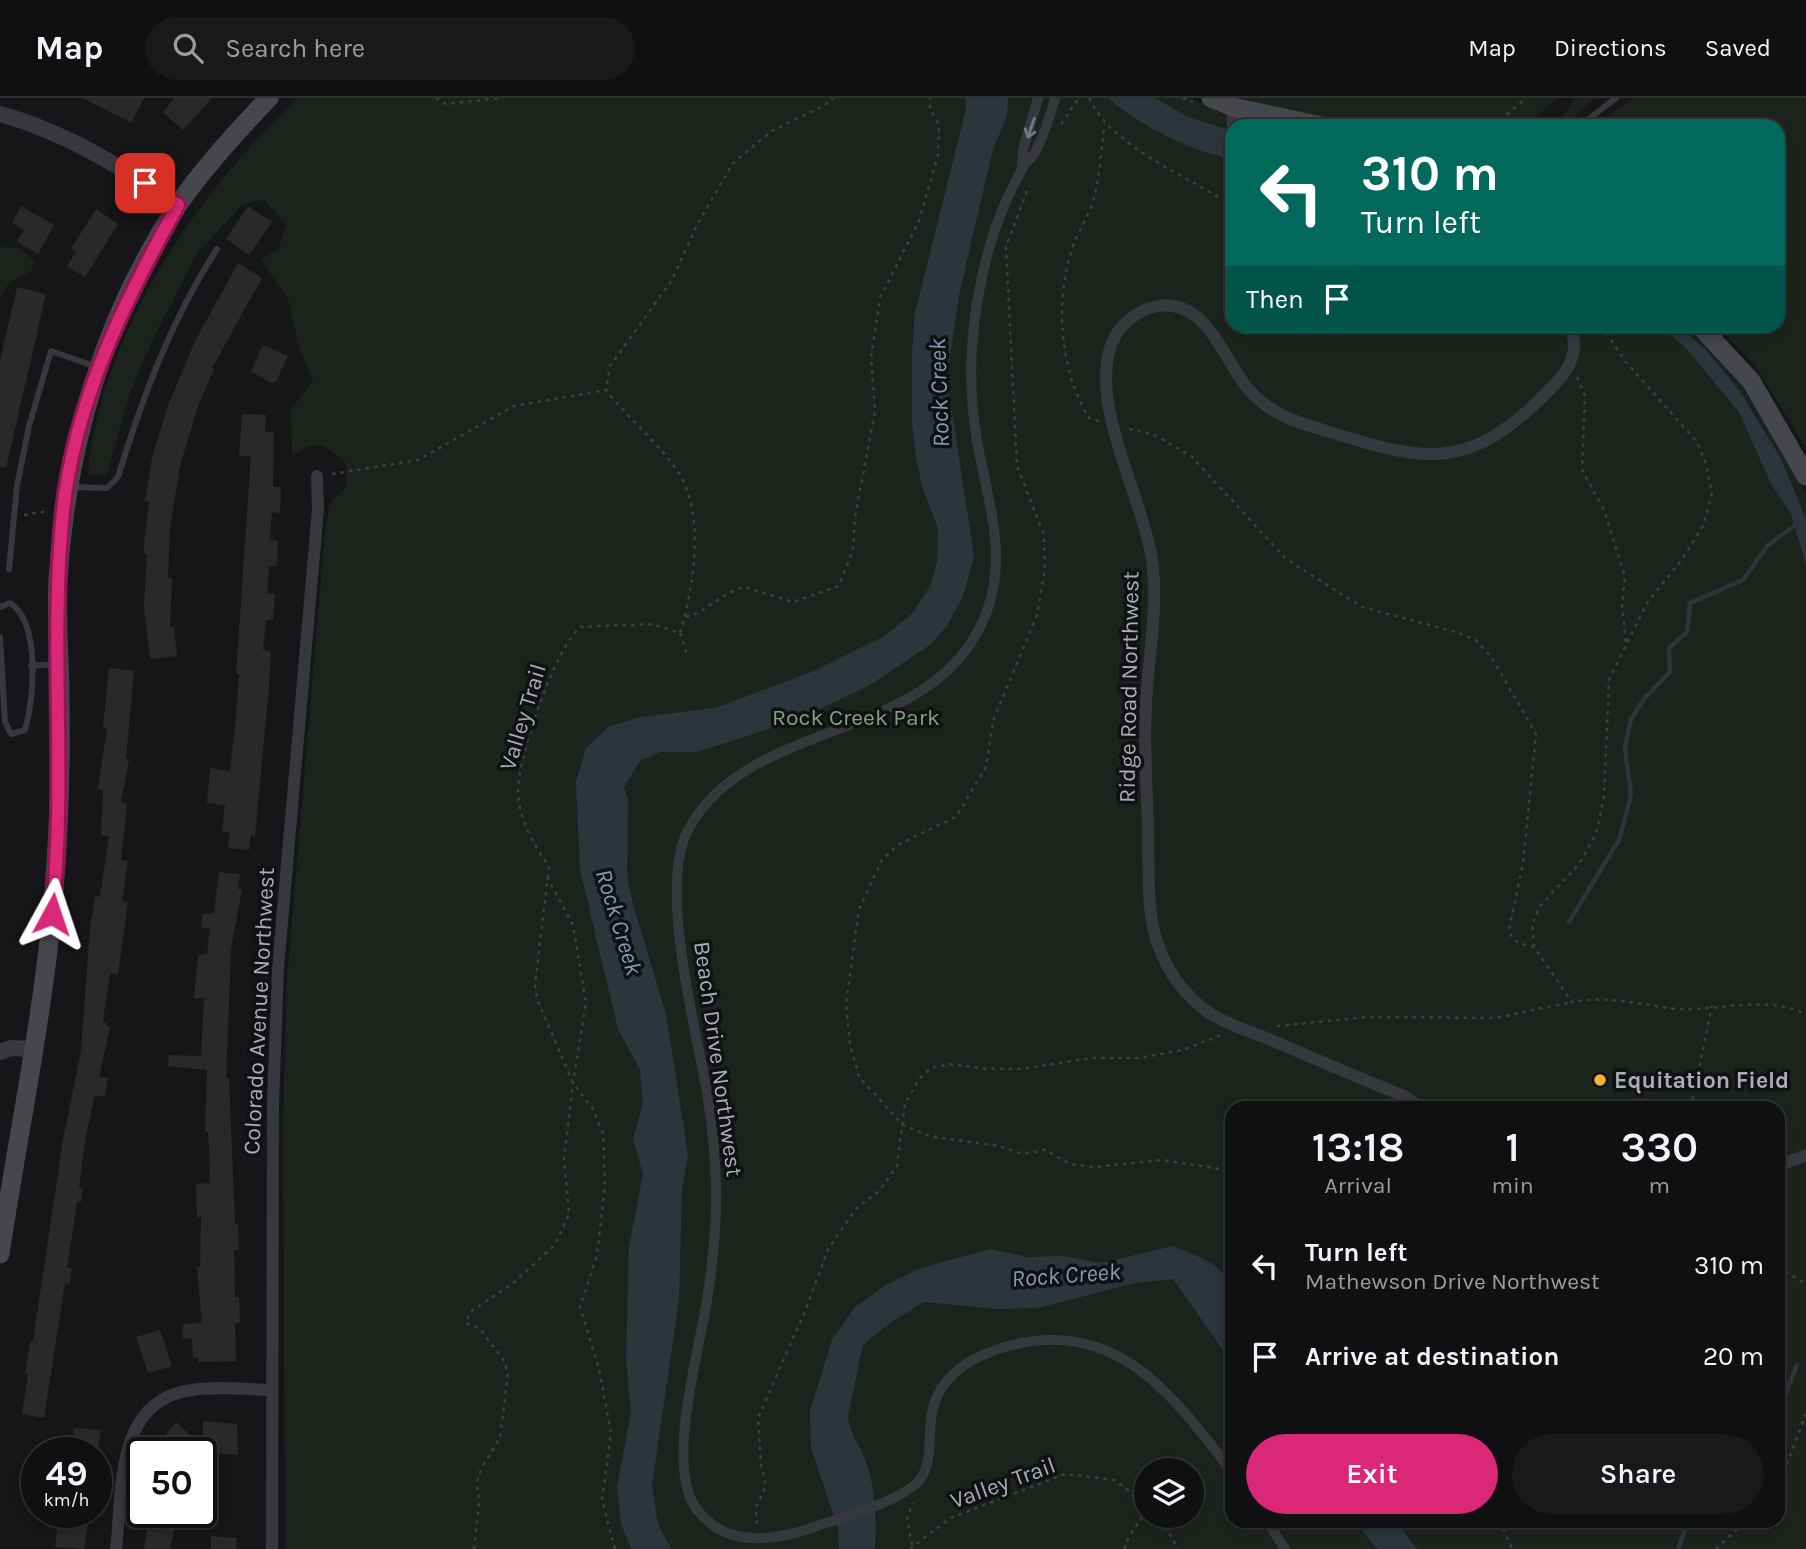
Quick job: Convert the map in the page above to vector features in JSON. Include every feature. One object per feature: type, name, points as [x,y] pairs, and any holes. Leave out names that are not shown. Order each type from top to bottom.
[{"type":"main road","points":[[0,1255],[33,1049],[54,891],[60,758],[58,581],[67,487],[82,418],[98,368],[124,306],[178,205],[269,98]]},
{"type":"main road","points":[[1211,98],[1233,107],[1289,119]]},
{"type":"main road","points":[[1706,333],[1751,381],[1806,476]]},
{"type":"street","name":"Beach Drive Northwest","points":[[920,1479],[902,1494],[781,1537],[748,1541],[718,1530],[695,1507],[684,1478],[684,1440],[712,1269],[716,1182],[710,1108],[678,902],[679,854],[697,816],[730,782],[775,757],[895,706],[924,690],[959,660],[981,627],[992,594],[997,564],[993,517],[974,420],[971,375],[974,328],[988,252],[1021,169],[1023,150],[1038,98]]},
{"type":"street","name":"Beach Drive Northwest","points":[[1021,169],[1035,152],[1055,98]]},
{"type":"street","points":[[1232,119],[1233,107]]},
{"type":"street","points":[[0,114],[71,140],[118,166],[178,205]]},
{"type":"street","name":"Ridge Road Northwest","points":[[1412,1101],[1214,1016],[1195,1002],[1170,971],[1154,929],[1146,746],[1146,695],[1154,615],[1153,568],[1140,506],[1113,425],[1105,374],[1111,345],[1127,321],[1158,306],[1187,310],[1200,319],[1248,389],[1281,416],[1414,454],[1464,452],[1492,439],[1549,391],[1569,365]]},
{"type":"street","points":[[1569,365],[1575,345],[1571,333]]},
{"type":"street","name":"Colorado Avenue Northwest","points":[[272,1549],[273,1103],[278,968],[317,523],[317,476]]},
{"type":"street","points":[[0,1052],[11,1048],[33,1049]]},
{"type":"street","points":[[1785,1163],[1806,1155]]},
{"type":"street","points":[[920,1479],[927,1465],[932,1410],[940,1390],[955,1372],[988,1352],[1017,1344],[1051,1340],[1098,1346],[1141,1369],[1174,1402],[1225,1464]]},
{"type":"street","points":[[116,1549],[128,1445],[142,1416],[164,1398],[184,1391],[272,1390]]},
{"type":"street","points":[[1272,1528],[1285,1549]]},
{"type":"lane","points":[[1589,119],[1616,98]]},
{"type":"lane","points":[[67,487],[107,488],[118,477],[164,343],[188,294],[217,249]]},
{"type":"lane","points":[[9,569],[14,514],[29,426],[51,351],[98,368]]},
{"type":"lane","points":[[0,607],[10,603],[23,614],[32,649],[27,721],[24,730],[11,734],[5,722],[0,638]]},
{"type":"lane","points":[[31,666],[60,664]]},
{"type":"path","points":[[436,98],[446,104],[501,98]]},
{"type":"path","points":[[606,390],[610,366],[671,280],[697,225],[733,163],[772,131],[825,105],[833,98]]},
{"type":"path","points":[[684,618],[699,613],[716,600],[745,587],[793,602],[839,586],[856,534],[855,517],[875,411],[871,357],[880,298],[919,221],[938,155],[939,125],[930,109],[930,98]]},
{"type":"path","points":[[1089,98],[1105,124],[1150,155],[1225,198]]},
{"type":"path","points":[[1502,119],[1526,98]]},
{"type":"path","points":[[1105,124],[1095,195],[1072,250],[1064,284],[1064,336],[1069,373],[1080,403],[1089,418],[1153,434],[1191,456],[1286,559],[1340,593],[1363,607],[1476,640],[1492,658],[1536,734],[1523,863],[1509,930],[1512,939],[1519,944],[1534,947]]},
{"type":"path","points":[[1028,188],[1006,247],[1017,466],[1044,535],[1045,569],[1037,615],[993,721],[986,767],[956,817],[899,844],[883,860],[859,909],[846,1004],[850,1045],[859,1077],[903,1125],[929,1136],[999,1146],[1022,1154],[1045,1150],[1070,1164],[1094,1167],[1162,1160],[1225,1170]]},
{"type":"path","points":[[1572,1002],[1534,947],[1532,925],[1540,906],[1579,864],[1596,834],[1604,796],[1609,680],[1647,603],[1683,558],[1703,526],[1712,493],[1706,464],[1697,442],[1639,377],[1607,333]]},
{"type":"path","points":[[1569,365],[1580,380],[1585,396],[1582,470],[1604,510],[1625,577],[1622,604],[1626,643]]},
{"type":"path","points":[[317,476],[418,460],[514,406],[606,390]]},
{"type":"path","points":[[606,390],[676,468],[688,495],[695,558],[680,633],[688,658]]},
{"type":"path","points":[[14,514],[33,515],[40,510],[52,512]]},
{"type":"path","name":"Valley Trail","points":[[615,1549],[602,1500],[611,1433],[600,1369],[580,1307],[597,1255],[605,1185],[603,1133],[592,1108],[573,1083],[537,999],[535,985],[549,867],[530,839],[518,792],[530,737],[555,662],[573,632],[581,627],[652,624],[680,633]]},
{"type":"path","points":[[474,1549],[479,1504],[477,1482],[482,1466],[500,1438],[508,1373],[503,1359],[479,1328],[466,1323],[466,1319],[470,1312],[513,1283],[555,1245],[569,1214],[564,1159],[586,1003],[573,925],[548,878]]},
{"type":"path","points":[[781,1537],[762,1531],[755,1520],[755,1508],[766,1485],[761,1465],[758,1418],[806,1309],[828,1249],[856,1209],[880,1190],[897,1166],[905,1103],[920,1078],[930,1068],[951,1064],[1022,1069],[1092,1058],[1139,1058],[1182,1050],[1208,1038],[1247,1030],[1368,1017],[1495,1018],[1592,998],[1645,1002],[1669,1008],[1774,1005],[1806,1014]]},
{"type":"path","points":[[1692,1101],[1712,1005]]},
{"type":"path","points":[[1785,1271],[1806,1284]]},
{"type":"path","points":[[1785,1466],[1806,1414]]},
{"type":"path","name":"Valley Trail","points":[[911,1547],[950,1518],[1066,1474],[1114,1480],[1134,1496]]},
{"type":"path","points":[[911,1547],[907,1518],[920,1479]]},
{"type":"path","points":[[1125,1549],[1125,1544],[1135,1528]]},
{"type":"path","points":[[1163,1528],[1178,1549]]},
{"type":"path","points":[[1503,1528],[1511,1549]]},
{"type":"path","points":[[1716,1549],[1738,1528]]},
{"type":"green space","name":"Rock Creek Park","points":[[299,98],[1188,98],[1248,119],[1225,119],[1225,333],[1692,333],[1722,357],[1763,417],[1806,492],[1806,1549],[285,1549],[283,1124],[287,980],[325,532],[330,503],[346,487],[346,464],[327,448],[315,445],[292,456],[291,409],[313,381],[300,350],[288,299],[261,260],[278,249],[287,225],[264,200],[243,204],[198,252],[151,343],[130,393],[107,475],[88,475],[96,423],[111,371],[133,319],[160,269],[191,221],[261,135]]},
{"type":"green space","points":[[1238,98],[1555,98],[1534,119],[1330,119]]},
{"type":"green space","points":[[1575,98],[1594,98],[1572,119],[1562,119]]},
{"type":"green space","points":[[1635,98],[1806,98],[1806,448],[1754,364],[1724,333],[1785,333],[1785,119],[1603,119]]},
{"type":"green space","points":[[0,247],[18,248],[35,261],[31,271],[9,283],[0,297]]},
{"type":"water","name":"Rock Creek","points":[[965,98],[1008,98],[1007,115],[992,153],[959,295],[947,378],[974,557],[963,596],[947,626],[931,644],[870,685],[801,718],[732,741],[697,752],[660,752],[640,761],[624,787],[628,799],[627,875],[666,1014],[688,1154],[682,1189],[679,1299],[652,1485],[658,1524],[671,1549],[631,1549],[621,1524],[617,1487],[631,1411],[626,1361],[629,1247],[643,1174],[633,1139],[643,1103],[640,1070],[618,1029],[580,870],[576,782],[586,748],[608,727],[640,717],[715,708],[814,671],[883,637],[912,614],[930,586],[937,563],[938,528],[922,487],[916,456],[912,424],[912,352],[915,313],[966,109]]},
{"type":"water","points":[[1109,98],[1155,98],[1188,117],[1225,129],[1225,156],[1185,145],[1149,127]]},
{"type":"water","points":[[1668,333],[1687,333],[1707,351],[1741,393],[1781,459],[1806,519],[1806,564],[1791,514],[1771,484],[1739,412],[1685,347]]},
{"type":"water","name":"Rock Creek","points":[[1173,1246],[1215,1266],[1225,1276],[1225,1353],[1173,1279],[1135,1283],[1038,1308],[999,1309],[924,1302],[890,1323],[863,1345],[848,1416],[872,1483],[875,1549],[839,1549],[838,1528],[811,1448],[810,1411],[832,1340],[854,1308],[884,1286],[918,1269],[990,1249],[1027,1257],[1064,1256],[1101,1263]]},
{"type":"water","points":[[1359,1528],[1401,1528],[1417,1549],[1378,1549]]},
{"type":"building","points":[[83,98],[144,98],[131,123]]},
{"type":"building","points":[[175,98],[212,98],[183,130],[163,112]]},
{"type":"building","points":[[21,206],[54,225],[38,254],[17,242],[24,230],[12,223]]},
{"type":"building","points":[[248,206],[272,222],[249,255],[226,239]]},
{"type":"building","points":[[96,209],[118,224],[85,277],[67,266],[76,252],[71,249]]},
{"type":"building","points":[[238,263],[262,278],[212,368],[214,369],[198,406],[180,466],[170,527],[168,578],[172,578],[170,627],[174,627],[177,656],[150,659],[144,607],[147,554],[143,554],[149,502],[145,501],[152,458],[167,408],[195,341]]},
{"type":"building","points":[[17,287],[46,294],[6,468],[0,467],[0,361]]},
{"type":"building","points":[[263,345],[288,356],[276,382],[271,383],[251,371]]},
{"type":"building","points":[[242,414],[266,415],[265,432],[274,432],[273,487],[281,487],[280,513],[272,512],[270,540],[278,541],[277,566],[269,566],[267,594],[275,594],[273,620],[266,620],[263,650],[271,652],[269,687],[255,836],[251,835],[249,850],[228,848],[230,832],[222,832],[225,805],[207,803],[210,768],[230,771],[236,717],[239,674],[236,674],[251,456],[239,456]]},
{"type":"building","points":[[109,668],[134,671],[126,758],[129,760],[121,802],[127,803],[121,860],[128,861],[122,901],[128,902],[118,974],[110,973],[103,1021],[110,1027],[99,1077],[108,1078],[105,1097],[95,1095],[86,1135],[79,1187],[83,1188],[81,1202],[77,1202],[67,1268],[72,1269],[70,1284],[65,1283],[44,1418],[22,1414],[28,1374],[25,1374],[30,1341],[33,1341],[63,1140],[81,1051],[90,929],[95,896],[100,897],[109,836],[101,835],[103,790],[98,789],[107,729],[103,728]]},
{"type":"building","points":[[219,872],[240,874],[238,889],[242,889],[231,949],[226,1078],[229,1078],[235,1224],[238,1224],[239,1250],[234,1250],[235,1297],[239,1297],[240,1323],[235,1323],[236,1361],[198,1362],[198,1357],[193,1359],[192,1338],[183,1339],[182,1324],[202,1323],[197,1267],[200,1267],[201,1217],[197,1217],[196,1184],[210,1183],[208,1132],[205,1132],[207,1070],[168,1066],[169,1055],[201,1056],[204,998],[194,998],[198,955],[207,954],[210,928],[201,928],[203,914],[214,913]]},
{"type":"building","points":[[160,1330],[172,1366],[148,1373],[136,1337]]},
{"type":"building","points":[[203,1421],[237,1424],[238,1455],[217,1453],[217,1437],[203,1437]]},
{"type":"building","points":[[176,1422],[192,1437],[164,1437]]},
{"type":"building","points":[[74,1428],[101,1430],[100,1437],[73,1437]]},
{"type":"building","points":[[57,1528],[87,1528],[84,1549],[55,1547]]},
{"type":"building","points":[[156,1528],[175,1528],[170,1549],[144,1549],[147,1530],[156,1531]]},
{"type":"building","points":[[211,1536],[237,1538],[236,1549],[211,1549]]},
{"type":"waterway","points":[[1569,922],[1620,838],[1631,795],[1625,748],[1631,719],[1644,699],[1670,672],[1669,648],[1687,632],[1690,603],[1743,580],[1768,545],[1798,523]]},
{"type":"waterway","points":[[1785,1395],[1797,1365]]},
{"type":"waterway","points":[[1678,1549],[1686,1528]]},
{"type":"place","name":"Equitation Field","points":[[1600,1080]]},
{"type":"route","points":[[52,914],[60,758],[58,581],[63,510],[82,418],[98,368],[124,306],[178,205],[145,183]]}]
